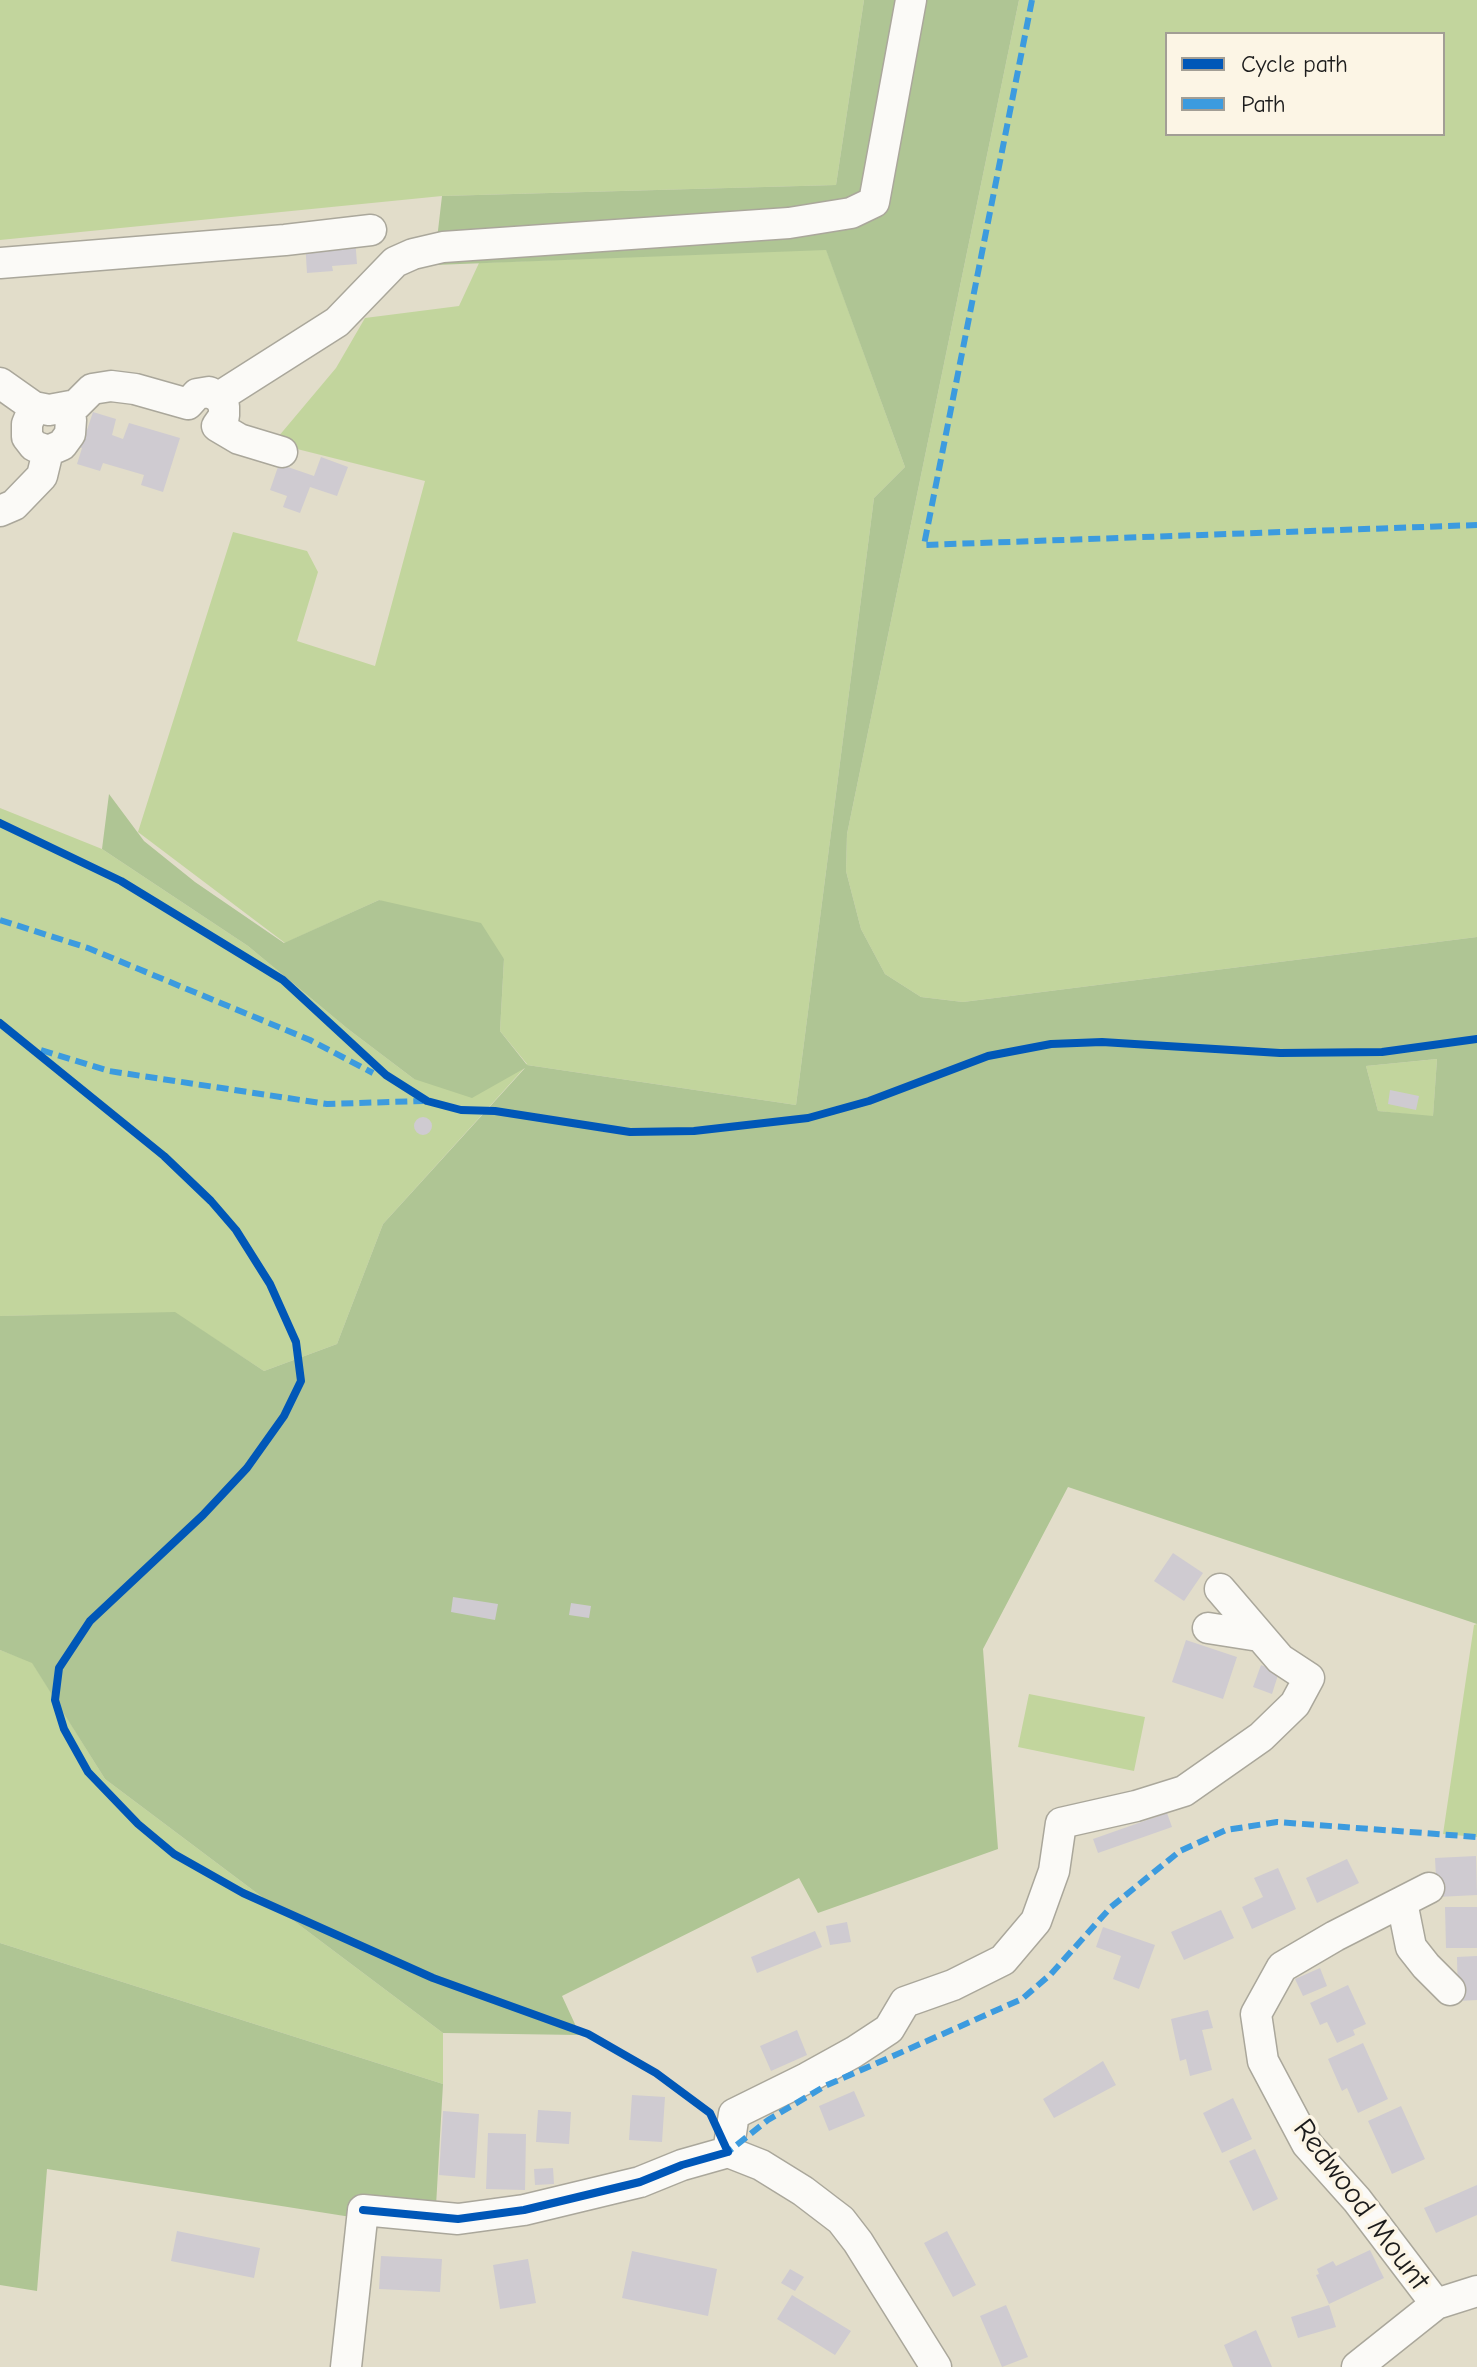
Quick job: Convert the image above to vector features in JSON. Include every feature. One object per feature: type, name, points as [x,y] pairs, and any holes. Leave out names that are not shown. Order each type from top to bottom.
[{"type":"street","points":[[218,412],[337,322],[395,262],[413,254],[443,247],[789,223],[851,213],[874,202],[911,0]]},
{"type":"street","points":[[0,263],[371,230]]},
{"type":"street","points":[[0,383],[34,407],[49,410],[76,405],[92,389],[111,386],[135,389],[188,404],[191,398],[209,392],[218,412],[239,439],[282,452]]},
{"type":"street","points":[[34,407],[27,424],[27,437],[34,446],[48,451],[62,445],[70,434],[71,420],[66,407]]},
{"type":"street","points":[[0,511],[14,505],[42,476],[48,451]]},
{"type":"street","points":[[728,2152],[734,2114],[854,2052],[889,2029],[905,2002],[953,1985],[1003,1960],[1036,1921],[1054,1871],[1061,1823],[1136,1806],[1184,1791],[1261,1737],[1295,1704],[1309,1678],[1280,1659],[1220,1589]]},
{"type":"street","points":[[1208,1628],[1259,1636]]},
{"type":"street","name":"Redwood Mount","points":[[1429,1888],[1282,1967],[1256,2014],[1263,2061],[1307,2144],[1357,2200],[1436,2304]]},
{"type":"street","points":[[1402,1902],[1411,1947],[1450,1990]]},
{"type":"street","points":[[346,2367],[363,2210],[458,2219],[524,2210],[640,2182],[682,2165],[728,2152],[772,2171],[841,2220],[936,2367]]},
{"type":"street","points":[[1357,2367],[1436,2304],[1477,2291]]},
{"type":"green space","points":[[0,0],[864,0],[836,185],[442,196],[0,240]]},
{"type":"green space","points":[[864,0],[1019,0],[847,834],[846,871],[861,929],[885,974],[921,997],[963,1002],[1477,937],[1477,1624],[1068,1487],[983,1649],[998,1849],[818,1913],[799,1878],[562,1996],[580,2035],[443,2033],[105,1779],[32,1663],[0,1650],[0,1316],[175,1312],[264,1371],[337,1344],[383,1224],[525,1068],[472,1098],[414,1079],[248,946],[102,849],[109,794],[144,841],[195,882],[284,943],[379,900],[481,923],[504,959],[500,1031],[527,1065],[796,1105],[874,498],[905,467],[826,250],[434,265],[442,196],[836,185]],"holes":[[[1437,1059],[1433,1116],[1378,1111],[1366,1066]]]},
{"type":"green space","points":[[1019,0],[1477,0],[1477,937],[963,1002],[921,997],[885,974],[861,929],[846,871],[847,834]]},
{"type":"green space","points":[[826,249],[905,467],[874,498],[796,1105],[527,1065],[383,1224],[337,1344],[264,1371],[175,1313],[0,1316],[0,808],[102,849],[248,946],[414,1079],[527,1064],[500,1031],[504,959],[379,900],[285,943],[138,832],[233,532],[307,551],[318,572],[297,641],[375,666],[425,481],[273,443],[336,368],[365,318],[459,306],[479,263]]},
{"type":"green space","points":[[1437,1059],[1433,1117],[1378,1111],[1366,1066]]},
{"type":"green space","points":[[1477,1624],[1477,1837],[1443,1834],[1474,1625]]},
{"type":"green space","points":[[0,1650],[32,1662],[105,1779],[443,2033],[443,2084],[0,1943]]},
{"type":"green space","points":[[1029,1694],[1145,1717],[1134,1771],[1018,1747]]},
{"type":"green space","points":[[0,1943],[443,2084],[436,2206],[408,2226],[47,2169],[37,2291],[0,2285]]},
{"type":"building","points":[[355,238],[357,264],[332,266],[333,271],[307,273],[305,241]]},
{"type":"building","points":[[93,412],[116,419],[112,435],[123,439],[129,423],[180,438],[163,492],[141,485],[144,475],[103,463],[100,471],[77,464],[82,448],[76,446],[81,428],[87,430]]},
{"type":"building","points":[[321,457],[348,467],[337,496],[310,487],[300,513],[283,507],[287,496],[270,490],[279,464],[314,476]]},
{"type":"building","points":[[1390,1090],[1419,1096],[1416,1110],[1388,1104]]},
{"type":"building","points":[[419,1117],[427,1117],[432,1126],[430,1133],[419,1135],[414,1130],[414,1122]]},
{"type":"building","points":[[1173,1553],[1203,1573],[1184,1601],[1154,1581]]},
{"type":"building","points":[[453,1597],[498,1604],[495,1620],[451,1612]]},
{"type":"building","points":[[571,1603],[591,1606],[589,1618],[569,1615]]},
{"type":"building","points":[[1186,1640],[1237,1657],[1223,1699],[1172,1682]]},
{"type":"building","points":[[1261,1665],[1279,1672],[1272,1694],[1253,1687]]},
{"type":"building","points":[[1167,1813],[1172,1827],[1098,1853],[1093,1839]]},
{"type":"building","points":[[1476,1856],[1477,1895],[1437,1897],[1435,1858]]},
{"type":"building","points":[[1347,1859],[1359,1883],[1317,1903],[1306,1878]]},
{"type":"building","points":[[1278,1868],[1296,1909],[1252,1929],[1242,1907],[1263,1897],[1254,1878]]},
{"type":"building","points":[[1445,1907],[1477,1907],[1477,1948],[1446,1948]]},
{"type":"building","points":[[1221,1910],[1234,1938],[1184,1960],[1171,1932]]},
{"type":"building","points":[[847,1922],[851,1942],[830,1945],[826,1926]]},
{"type":"building","points":[[1103,1927],[1155,1945],[1139,1989],[1113,1979],[1121,1956],[1096,1947]]},
{"type":"building","points":[[815,1931],[822,1947],[757,1973],[751,1957]]},
{"type":"building","points":[[1477,1956],[1477,2000],[1458,2001],[1457,1957]]},
{"type":"building","points":[[1320,1968],[1327,1986],[1303,1996],[1295,1979]]},
{"type":"building","points":[[1348,1985],[1366,2024],[1353,2030],[1355,2035],[1337,2043],[1327,2022],[1320,2025],[1310,2003]]},
{"type":"building","points":[[1208,2010],[1213,2028],[1202,2030],[1212,2070],[1190,2076],[1186,2059],[1180,2061],[1171,2019]]},
{"type":"building","points":[[797,2030],[807,2055],[771,2071],[760,2046]]},
{"type":"building","points":[[1363,2043],[1388,2099],[1358,2113],[1347,2088],[1342,2091],[1328,2059]]},
{"type":"building","points":[[1103,2061],[1116,2085],[1054,2118],[1043,2099]]},
{"type":"building","points":[[854,2091],[865,2116],[829,2131],[819,2106]]},
{"type":"building","points":[[632,2095],[665,2097],[662,2142],[629,2140]]},
{"type":"building","points":[[1233,2098],[1252,2139],[1222,2153],[1203,2113]]},
{"type":"building","points":[[1401,2106],[1425,2159],[1392,2174],[1368,2121]]},
{"type":"building","points":[[538,2110],[571,2112],[569,2144],[536,2142]]},
{"type":"building","points":[[443,2111],[479,2114],[475,2178],[439,2175]]},
{"type":"building","points":[[488,2133],[526,2134],[525,2190],[486,2189]]},
{"type":"building","points":[[1255,2149],[1278,2199],[1253,2211],[1229,2161]]},
{"type":"building","points":[[553,2168],[554,2184],[535,2185],[534,2169]]},
{"type":"building","points":[[1477,2185],[1477,2215],[1436,2233],[1424,2208]]},
{"type":"building","points":[[177,2231],[260,2248],[254,2278],[171,2261]]},
{"type":"building","points":[[947,2231],[976,2285],[953,2297],[924,2243]]},
{"type":"building","points":[[1370,2250],[1384,2278],[1329,2304],[1316,2275],[1319,2274],[1317,2269],[1333,2261],[1336,2266]]},
{"type":"building","points":[[632,2251],[717,2269],[708,2316],[622,2298]]},
{"type":"building","points":[[381,2256],[442,2259],[440,2292],[379,2289]]},
{"type":"building","points":[[528,2259],[536,2303],[500,2309],[493,2265]]},
{"type":"building","points":[[790,2269],[804,2277],[795,2291],[781,2283]]},
{"type":"building","points":[[792,2295],[851,2331],[835,2355],[777,2319]]},
{"type":"building","points":[[1006,2305],[1028,2357],[1002,2367],[980,2316]]},
{"type":"building","points":[[1329,2305],[1336,2327],[1298,2338],[1291,2317]]},
{"type":"building","points":[[1256,2330],[1272,2367],[1233,2367],[1224,2345]]},
{"type":"marked path","points":[[1032,0],[924,545],[1477,525]]},
{"type":"marked path","points":[[0,920],[88,948],[310,1040],[373,1073]]},
{"type":"marked path","points":[[41,1050],[109,1071],[327,1104],[423,1101]]},
{"type":"marked path","points":[[725,2146],[728,2152],[768,2120],[825,2086],[1022,1999],[1051,1974],[1111,1907],[1180,1851],[1226,1830],[1277,1822],[1477,1837]]},
{"type":"cycle path","points":[[0,823],[121,881],[283,980],[386,1075],[427,1101],[461,1110],[495,1111],[630,1132],[694,1131],[808,1118],[869,1101],[988,1056],[1051,1044],[1102,1042],[1280,1053],[1382,1052],[1477,1039]]},
{"type":"cycle path","points":[[0,1023],[164,1156],[236,1230],[270,1284],[296,1342],[301,1381],[284,1416],[247,1468],[203,1515],[90,1621],[59,1668],[55,1700],[64,1729],[88,1772],[138,1824],[174,1854],[243,1893],[433,1978],[588,2034],[656,2073],[710,2113],[728,2152],[682,2165],[640,2182],[524,2210],[458,2219],[363,2210]]}]
